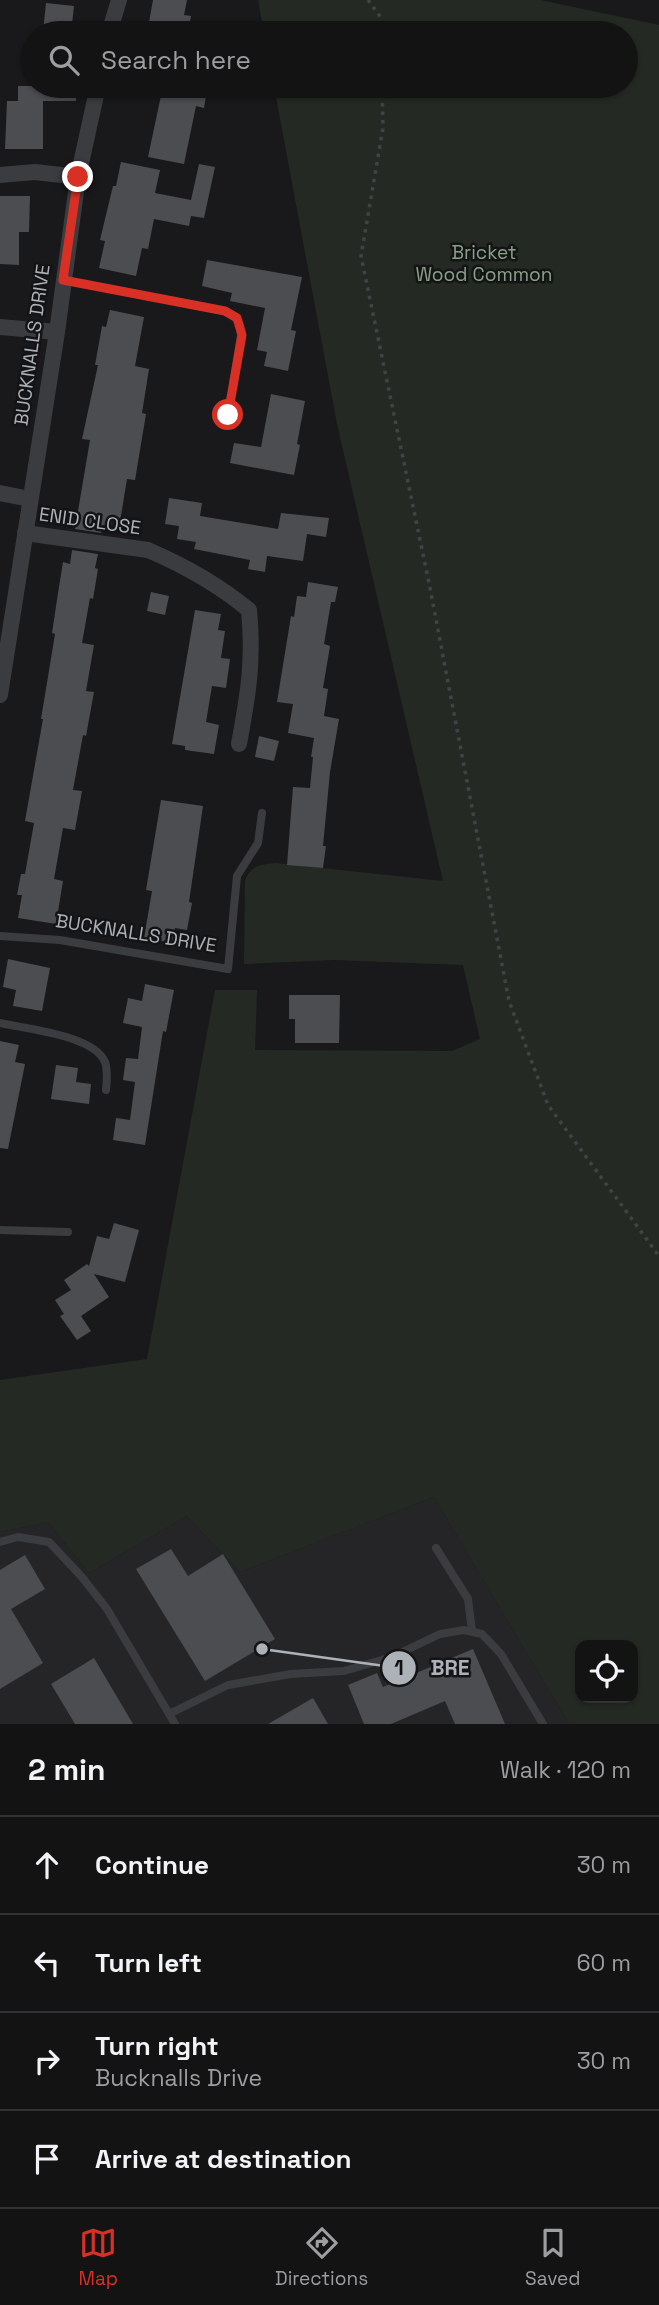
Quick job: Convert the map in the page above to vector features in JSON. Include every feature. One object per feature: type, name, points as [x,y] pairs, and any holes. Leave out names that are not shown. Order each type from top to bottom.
[{"type":"street","points":[[113,21],[119,0]]},
{"type":"street","name":"BUCKNALLS DRIVE","points":[[0,695],[57,332],[78,177],[95,98]]},
{"type":"street","points":[[0,175],[35,172],[78,177]]},
{"type":"street","points":[[0,327],[57,332]]},
{"type":"street","points":[[0,493],[30,499]]},
{"type":"street","name":"ENID CLOSE","points":[[26,533],[148,550],[167,558],[249,610],[252,639],[251,676],[239,744]]},
{"type":"lane","points":[[63,280],[225,311],[237,318],[242,335],[228,415]]},
{"type":"lane","name":"BUCKNALLS DRIVE","points":[[0,936],[60,940],[228,969],[237,876],[258,843],[262,813]]},
{"type":"lane","points":[[0,1023],[66,1037],[99,1052],[105,1062],[106,1090]]},
{"type":"lane","points":[[0,1230],[68,1232]]},
{"type":"lane","points":[[0,1542],[18,1537],[49,1542],[107,1609],[175,1724]]},
{"type":"lane","points":[[436,1548],[468,1599],[472,1631]]},
{"type":"lane","points":[[169,1714],[228,1685],[291,1674],[344,1671],[392,1657],[440,1634],[464,1629],[482,1634],[501,1654],[543,1724]]},
{"type":"path","points":[[368,0],[382,21]]},
{"type":"path","points":[[382,98],[383,128],[361,256],[429,583],[509,1001],[548,1105],[659,1256]]},
{"type":"shaded area","points":[[434,1497],[569,1724],[0,1724],[0,1532],[48,1522],[89,1573],[187,1516],[240,1572]]},
{"type":"green space","name":"Bricket Wood Common","points":[[258,0],[540,0],[659,25],[659,1724],[569,1724],[434,1497],[240,1572],[187,1516],[89,1573],[48,1522],[0,1532],[0,1380],[147,1359],[215,990],[257,990],[255,1050],[452,1051],[480,1039],[463,965],[334,960],[244,964],[245,880],[251,871],[265,864],[275,863],[443,881],[337,424],[276,98],[638,98],[638,21],[262,21]]},
{"type":"building","points":[[153,0],[187,0],[184,15],[191,16],[190,21],[149,21]]},
{"type":"building","points":[[46,3],[74,6],[72,21],[44,21]]},
{"type":"building","points":[[18,86],[21,86],[21,98],[76,98],[76,101],[43,101],[43,149],[5,149],[7,101],[18,101]]},
{"type":"building","points":[[160,98],[206,98],[204,108],[196,106],[184,164],[148,157]]},
{"type":"building","points":[[121,162],[160,170],[155,193],[191,200],[199,164],[215,167],[204,218],[191,216],[189,226],[154,219],[148,249],[142,248],[136,276],[99,268],[105,241],[100,240]]},
{"type":"building","points":[[0,196],[30,196],[29,232],[19,232],[19,265],[0,264]]},
{"type":"building","points":[[207,260],[302,277],[291,330],[296,331],[288,371],[264,366],[267,352],[257,350],[265,308],[230,301],[232,293],[202,286]]},
{"type":"building","points":[[110,310],[144,317],[135,366],[149,369],[142,413],[146,414],[135,480],[127,479],[120,522],[112,521],[111,526],[103,525],[101,533],[75,529],[90,440],[82,439],[98,365],[95,365],[102,326],[106,327]]},
{"type":"building","points":[[271,394],[305,401],[294,475],[230,463],[234,443],[261,447]]},
{"type":"building","points":[[169,498],[202,503],[200,516],[278,529],[281,513],[329,518],[326,537],[307,534],[303,561],[267,556],[265,572],[248,569],[250,560],[194,549],[196,542],[177,539],[179,526],[165,524]]},
{"type":"building","points":[[72,550],[98,554],[93,599],[90,598],[82,643],[94,645],[86,691],[94,692],[73,790],[82,791],[75,830],[63,828],[54,879],[63,881],[56,924],[18,918],[22,895],[17,895],[21,874],[25,874],[34,823],[25,821],[43,719],[58,593],[63,562],[70,564]]},
{"type":"building","points":[[308,582],[338,587],[335,602],[331,602],[324,644],[330,646],[323,688],[328,689],[324,716],[339,719],[330,772],[323,868],[287,865],[293,787],[310,788],[314,738],[288,733],[293,704],[277,702],[291,616],[294,617],[297,596],[306,597]]},
{"type":"building","points":[[151,592],[169,596],[165,615],[147,611]]},
{"type":"building","points":[[195,610],[221,614],[218,630],[225,631],[221,658],[230,659],[226,688],[212,686],[206,722],[219,725],[214,754],[185,750],[185,746],[172,744]]},
{"type":"building","points":[[259,736],[279,741],[274,761],[255,757]]},
{"type":"building","points":[[161,800],[203,806],[187,930],[175,928],[172,943],[144,938],[152,891],[146,890]]},
{"type":"building","points":[[8,959],[50,968],[42,1011],[13,1006],[16,990],[3,987]]},
{"type":"building","points":[[145,984],[174,990],[166,1032],[163,1031],[145,1145],[113,1140],[116,1118],[130,1120],[135,1082],[123,1080],[126,1058],[138,1059],[142,1027],[123,1023],[128,998],[142,1001]]},
{"type":"building","points":[[289,995],[340,995],[339,1043],[295,1043],[295,1019],[289,1019]]},
{"type":"building","points":[[0,1041],[19,1045],[15,1062],[25,1064],[8,1149],[0,1148]]},
{"type":"building","points":[[56,1065],[78,1068],[76,1082],[91,1084],[89,1104],[51,1099]]},
{"type":"building","points":[[114,1223],[139,1230],[125,1282],[94,1274],[109,1297],[81,1316],[91,1331],[77,1340],[60,1316],[64,1314],[55,1300],[71,1290],[64,1280],[87,1264],[89,1266],[97,1236],[109,1239]]},
{"type":"building","points":[[171,1549],[188,1576],[223,1554],[275,1639],[205,1681],[136,1569]]},
{"type":"building","points":[[25,1555],[45,1589],[11,1609],[43,1663],[0,1689],[0,1570]]},
{"type":"building","points":[[473,1649],[505,1724],[455,1724],[445,1701],[391,1724],[364,1724],[348,1685],[377,1673],[383,1687]]},
{"type":"building","points":[[94,1658],[133,1724],[75,1724],[51,1684]]},
{"type":"building","points":[[313,1698],[328,1724],[268,1724]]},
{"type":"place","name":"BRE","points":[[262,1649]]},
{"type":"route","points":[[78,177],[63,280],[233,314],[237,318],[242,335],[228,415]]}]
